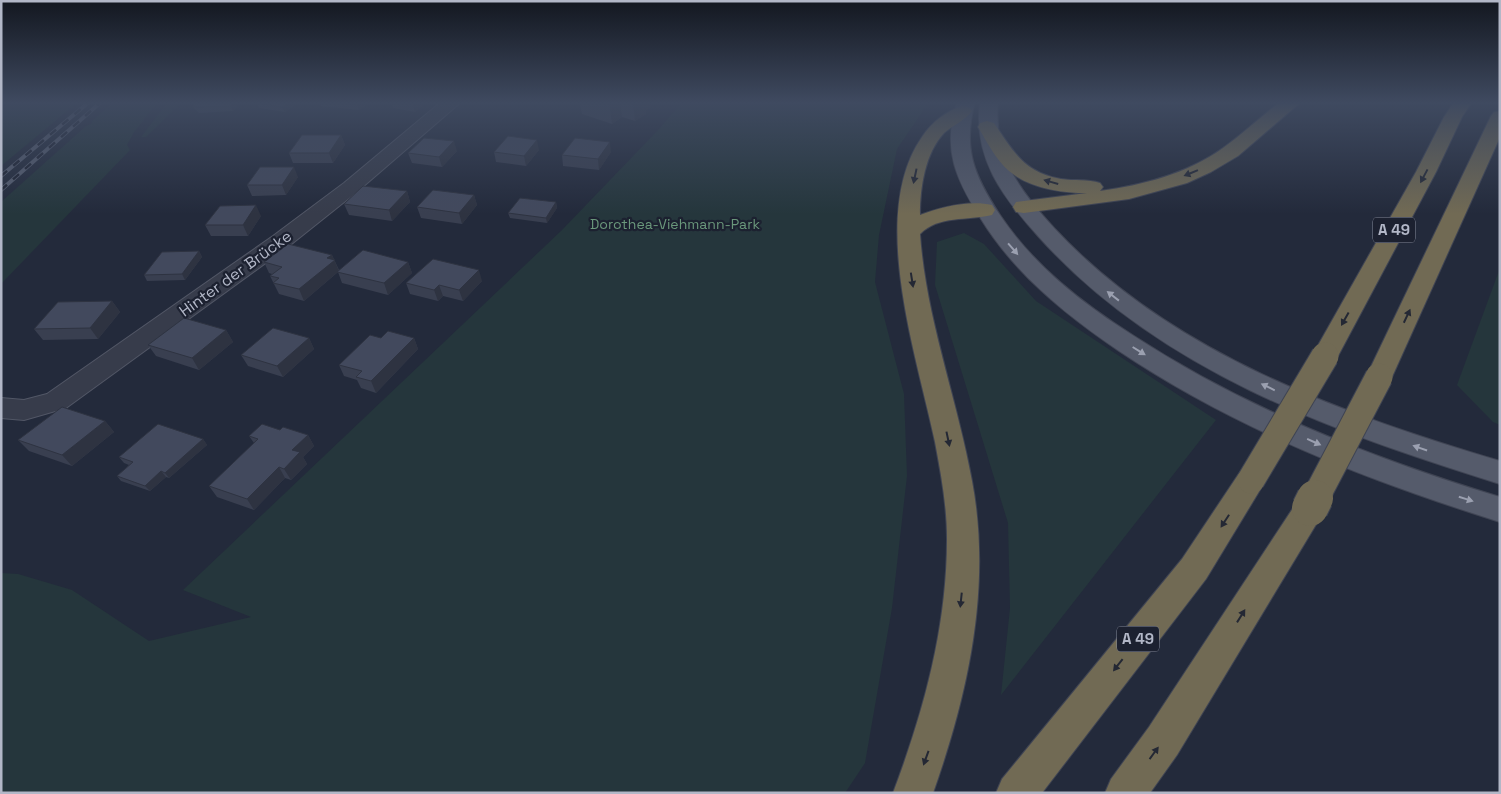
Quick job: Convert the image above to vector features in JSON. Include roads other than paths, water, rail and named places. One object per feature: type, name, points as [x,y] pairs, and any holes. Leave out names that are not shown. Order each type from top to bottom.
[{"type":"highway","points":[[913,793],[928,754],[947,688],[958,634],[962,584],[963,537],[959,495],[948,437],[912,281],[908,232],[910,201],[916,168],[930,139]]},
{"type":"highway","points":[[996,139],[1015,166],[1046,181],[1068,186],[1090,187],[1169,181]]},
{"type":"highway","points":[[1024,207],[1116,195],[1169,181],[1191,174],[1228,154],[1245,139]]},
{"type":"highway","name":"A 49","points":[[1016,793],[1194,569],[1251,480],[1325,356],[1442,139]]},
{"type":"highway","name":"A 49","points":[[1125,793],[1163,741],[1310,508],[1379,376],[1491,146]]},
{"type":"highway","points":[[908,232],[932,216],[984,210]]},
{"type":"main road","points":[[960,139],[963,164],[984,210],[1018,255],[1065,299],[1092,320],[1155,361],[1255,415],[1317,444],[1380,470],[1500,510]]},
{"type":"main road","points":[[988,139],[996,163],[1024,207],[1054,242],[1098,284],[1145,319],[1190,347],[1278,392],[1386,436],[1500,473]]},
{"type":"main road","points":[[984,210],[1024,207]]},
{"type":"street","name":"Hinter der Brücke","points":[[1,408],[24,410],[56,401],[281,241],[352,187],[408,139]]},
{"type":"railway","points":[[1,176],[45,139]]},
{"type":"railway","points":[[1,190],[59,139]]},
{"type":"park label","name":"Dorothea-Viehmann-Park","points":[[675,224]]}]
